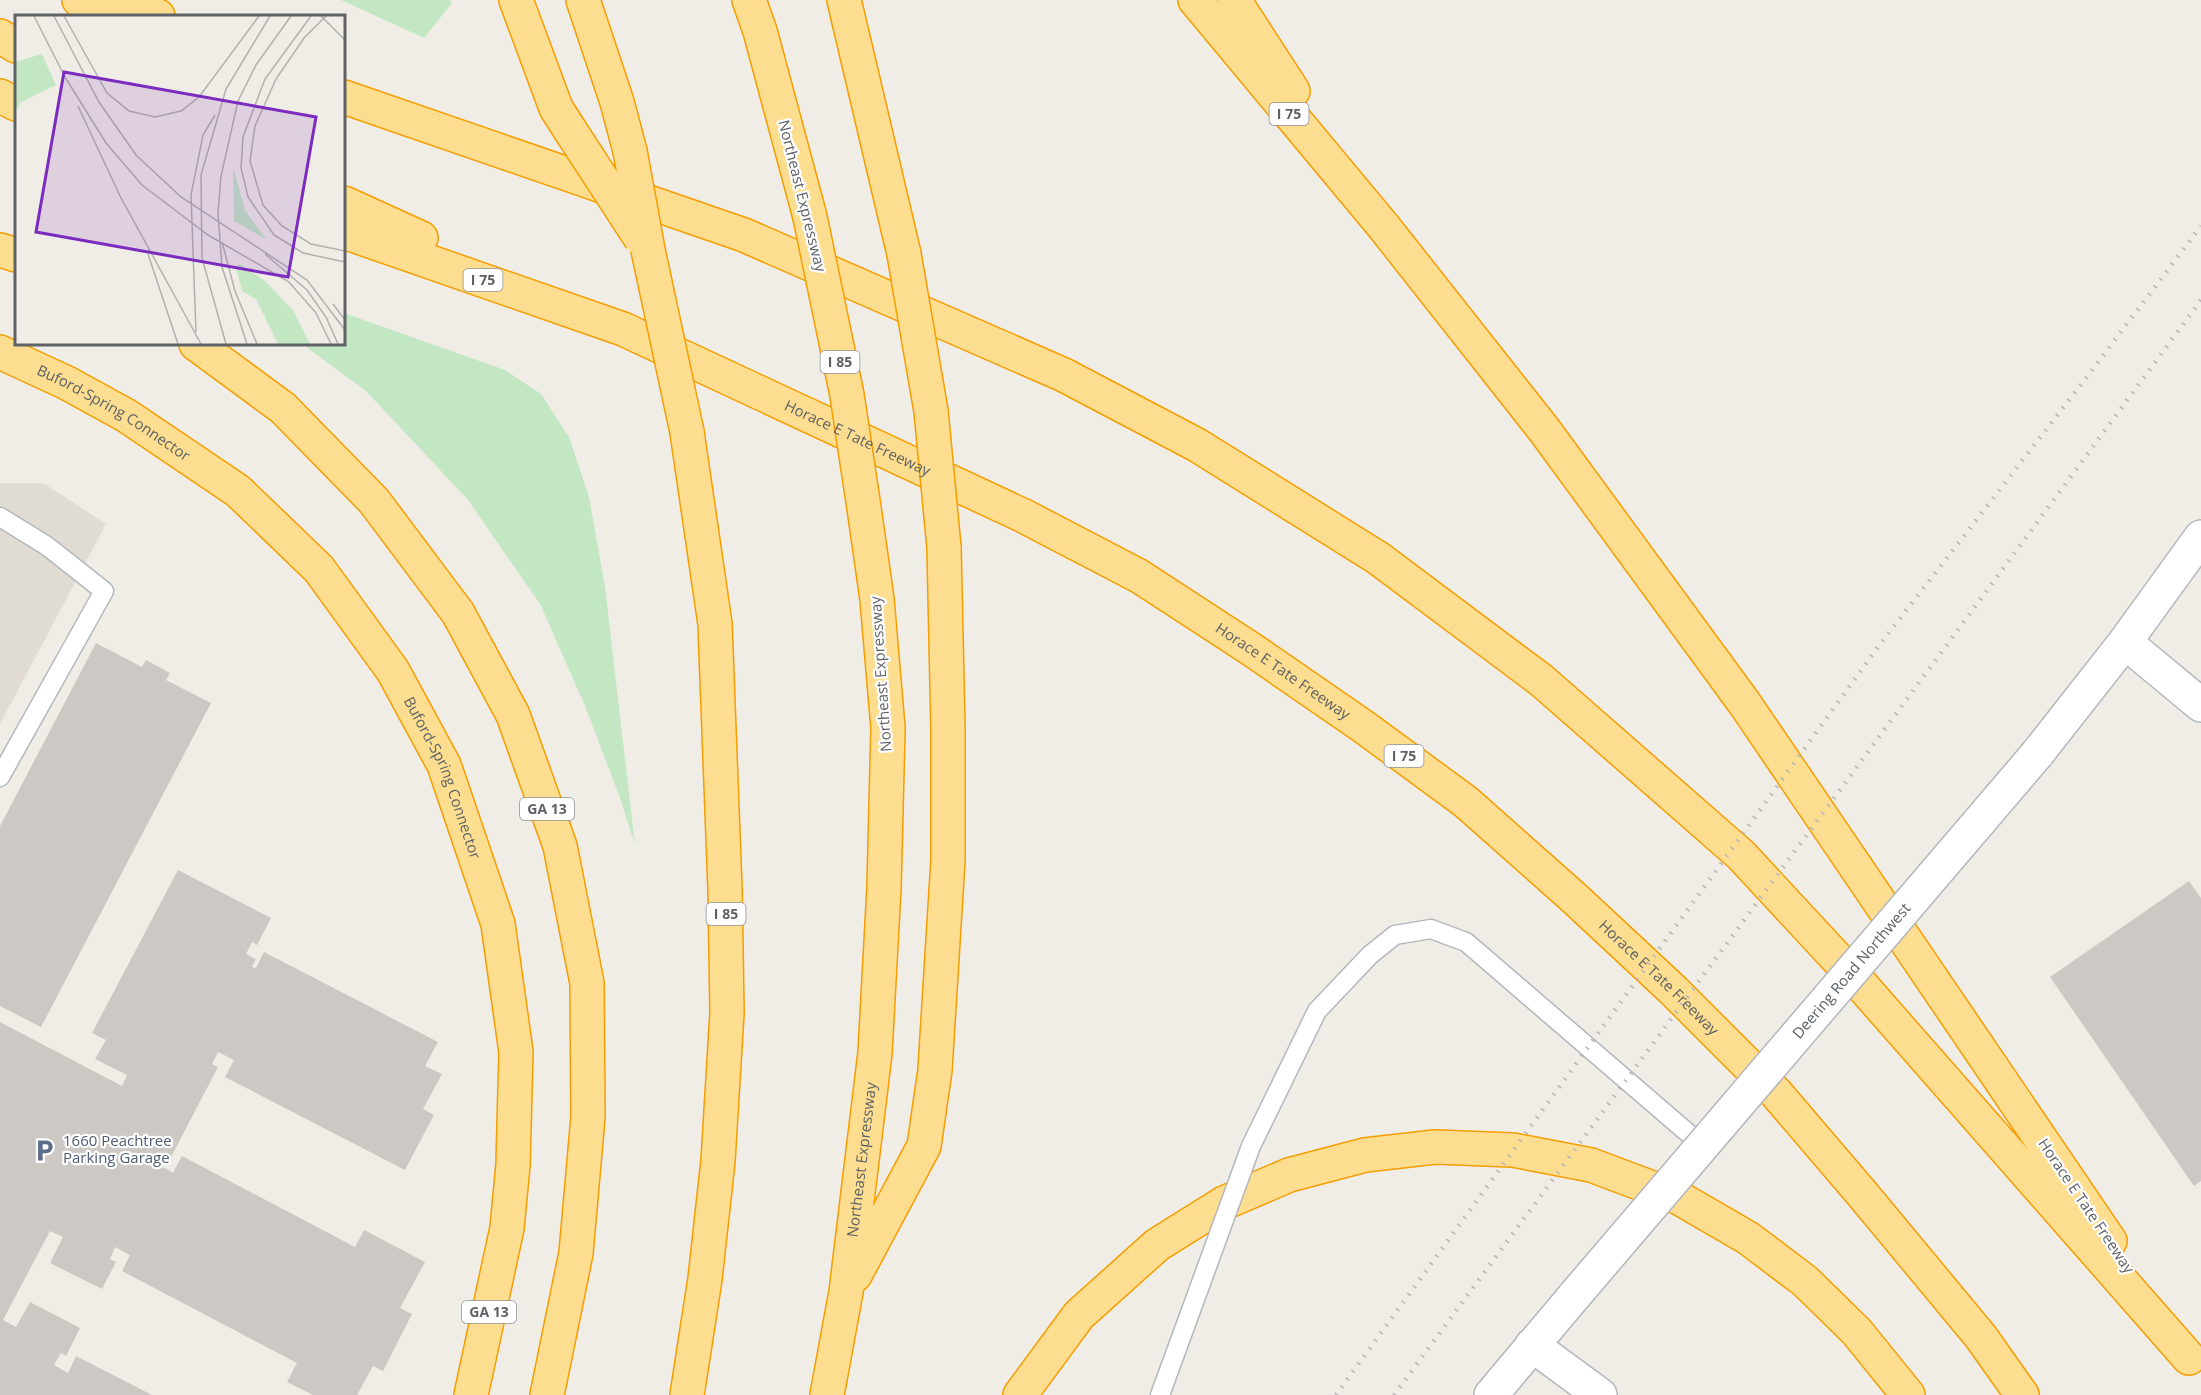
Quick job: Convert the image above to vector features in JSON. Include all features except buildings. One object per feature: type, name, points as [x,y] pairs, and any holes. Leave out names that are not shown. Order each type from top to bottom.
[{"type":"highway","points":[[79,0],[118,15]]},
{"type":"highway","points":[[120,0],[156,15]]},
{"type":"highway","points":[[516,0],[556,108],[648,250]]},
{"type":"highway","name":"I 85","points":[[583,0],[617,102],[630,151],[648,250],[687,432],[715,624],[725,889],[727,1013],[718,1161],[705,1279],[687,1395]]},
{"type":"highway","name":"Northeast Expressway","points":[[749,0],[760,31],[810,217],[847,395],[877,600],[888,728],[884,888],[875,1053],[846,1292],[826,1395]]},
{"type":"highway","points":[[844,0],[904,254],[931,411],[944,547],[948,729],[948,860],[935,1070],[924,1146],[846,1292]]},
{"type":"highway","name":"Horace E Tate Freeway","points":[[1195,0],[1384,227],[1545,431],[1745,705],[2195,1366]]},
{"type":"highway","points":[[1234,0],[1384,227]]},
{"type":"highway","points":[[0,36],[15,45]]},
{"type":"highway","points":[[0,96],[15,104]]},
{"type":"highway","points":[[345,97],[744,235],[1064,375],[1197,445],[1378,558],[1542,680],[1741,855],[1865,989],[2195,1366]]},
{"type":"highway","points":[[345,203],[623,329]]},
{"type":"highway","name":"Horace E Tate Freeway","points":[[345,232],[623,329],[1024,516],[1139,576],[1364,727],[1466,802],[1665,982],[1776,1092],[1974,1329],[2022,1395]]},
{"type":"highway","points":[[0,250],[15,255]]},
{"type":"highway","name":"GA 13","points":[[197,345],[283,408],[374,501],[458,613],[513,715],[560,846],[587,983],[588,1117],[576,1253],[547,1395]]},
{"type":"highway","name":"Buford-Spring Connector","points":[[0,352],[67,383],[127,416],[238,491],[319,569],[393,671],[444,765],[498,924],[516,1052],[513,1165],[507,1228],[471,1395]]},
{"type":"highway","points":[[1020,1395],[1079,1315],[1157,1245],[1224,1203],[1289,1175],[1365,1155],[1435,1147],[1514,1150],[1591,1165],[1679,1198],[1748,1238],[1805,1281],[1857,1332],[1908,1395]]},
{"type":"street","name":"Deering Road Northwest","points":[[1491,1395],[2037,754],[2125,642],[2201,537]]},
{"type":"street","points":[[2125,642],[2201,705]]},
{"type":"street","points":[[1532,1345],[1600,1395]]},
{"type":"lane","points":[[0,517],[47,546],[104,591],[0,777]]},
{"type":"lane","points":[[1160,1395],[1251,1146],[1317,1011],[1370,955],[1395,935],[1431,928],[1466,942],[1702,1146]]},
{"type":"shaded area","points":[[0,483],[43,483],[106,524],[0,724]]},
{"type":"green space","points":[[341,0],[450,0],[452,3],[424,38]]},
{"type":"green space","points":[[345,313],[505,370],[541,394],[569,437],[589,497],[605,587],[635,845],[619,795],[585,706],[540,604],[468,500],[366,391],[303,345],[345,345]]},
{"type":"railway","points":[[1336,1395],[1881,643],[2201,226]]},
{"type":"railway","points":[[1394,1395],[2201,300]]},
{"type":"place","name":"1660 Peachtree Parking Garage","points":[[45,1150]]}]
